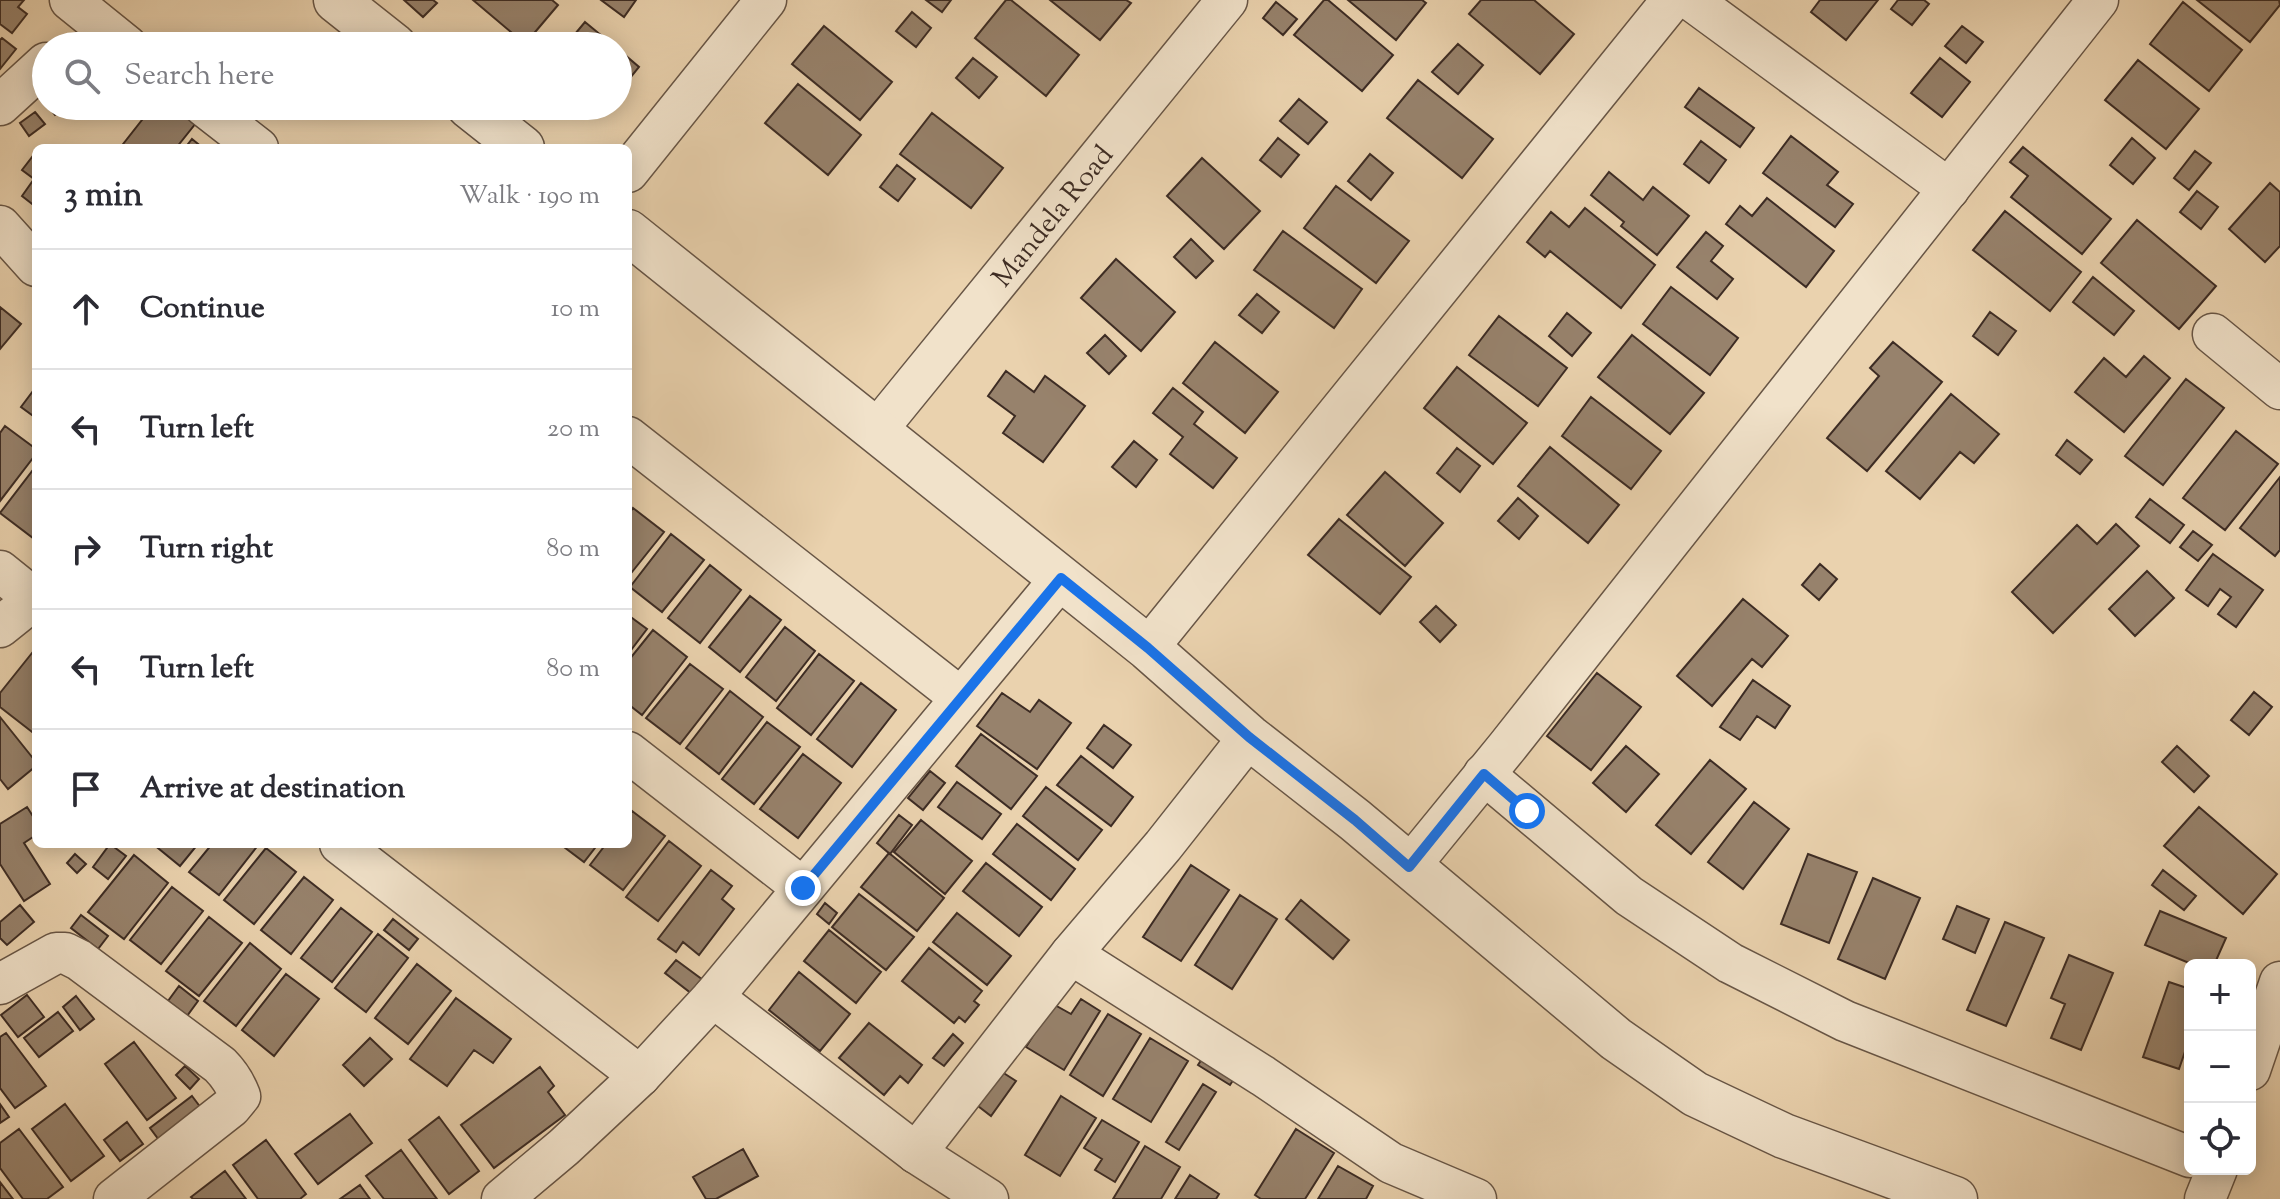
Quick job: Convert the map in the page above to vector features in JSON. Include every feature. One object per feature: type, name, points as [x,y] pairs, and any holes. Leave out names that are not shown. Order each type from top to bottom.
[{"type":"street","points":[[632,167],[766,0]]},
{"type":"street","name":"Mandela Road","points":[[876,431],[1227,0]]},
{"type":"street","points":[[1148,648],[1672,0]]},
{"type":"street","points":[[1691,0],[1949,189]]},
{"type":"street","points":[[1409,867],[2098,0]]},
{"type":"street","points":[[338,1],[377,32]]},
{"type":"street","points":[[69,32],[80,9],[109,32]]},
{"type":"street","points":[[0,105],[32,76]]},
{"type":"street","points":[[222,120],[253,144]]},
{"type":"street","points":[[487,120],[517,144]]},
{"type":"street","points":[[0,226],[32,262]]},
{"type":"street","points":[[632,235],[1148,648],[1249,737],[1355,820],[1616,1039],[1695,1094],[1784,1136],[1955,1199]]},
{"type":"street","points":[[2213,334],[2280,389]]},
{"type":"street","points":[[632,440],[961,698]]},
{"type":"street","points":[[0,571],[32,598]]},
{"type":"street","points":[[502,1199],[564,1147],[640,1076],[713,997],[1061,578]]},
{"type":"street","points":[[0,627],[32,602]]},
{"type":"street","points":[[916,1153],[1071,954],[1163,846],[1249,737]]},
{"type":"street","points":[[632,755],[803,888]]},
{"type":"street","points":[[1484,774],[1629,896],[1730,963],[1845,1021],[2184,1155]]},
{"type":"street","points":[[345,848],[640,1076]]},
{"type":"street","points":[[0,984],[46,957],[65,953],[79,960],[220,1065],[237,1087],[240,1096],[231,1107],[114,1199]]},
{"type":"street","points":[[1071,954],[1263,1076],[1391,1163],[1476,1199]]},
{"type":"street","points":[[2256,1052],[2280,982]]},
{"type":"street","points":[[713,997],[916,1153],[988,1199]]},
{"type":"street","points":[[2205,1199],[2215,1175]]},
{"type":"building","points":[[0,0],[24,0],[18,7],[27,14],[12,33],[0,24]]},
{"type":"building","points":[[404,0],[433,0],[437,3],[423,17]]},
{"type":"building","points":[[473,0],[552,0],[558,5],[535,32],[511,32]]},
{"type":"building","points":[[601,0],[636,0],[624,17]]},
{"type":"building","points":[[926,0],[951,0],[942,12]]},
{"type":"building","points":[[1006,0],[1011,0],[1079,55],[1046,96],[975,38]]},
{"type":"building","points":[[1050,0],[1126,0],[1131,3],[1100,40]]},
{"type":"building","points":[[1324,0],[1328,0],[1393,55],[1362,91],[1294,35]]},
{"type":"building","points":[[1348,0],[1422,0],[1426,3],[1396,40]]},
{"type":"building","points":[[1481,0],[1534,0],[1574,34],[1540,74],[1469,14]]},
{"type":"building","points":[[1820,0],[1878,0],[1846,40],[1811,12]]},
{"type":"building","points":[[1898,0],[1924,0],[1929,4],[1912,25],[1891,9]]},
{"type":"building","points":[[2197,0],[2279,0],[2280,5],[2250,42]]},
{"type":"building","points":[[1276,2],[1297,19],[1283,35],[1263,18]]},
{"type":"building","points":[[2183,2],[2242,50],[2209,91],[2150,44]]},
{"type":"building","points":[[912,12],[931,28],[916,47],[896,31]]},
{"type":"building","points":[[585,22],[597,32],[577,32]]},
{"type":"building","points":[[824,26],[892,82],[860,120],[792,64]]},
{"type":"building","points":[[1962,26],[1983,42],[1966,63],[1945,46]]},
{"type":"building","points":[[2,38],[16,49],[0,69],[0,40]]},
{"type":"building","points":[[1458,44],[1483,65],[1458,94],[1432,72]]},
{"type":"building","points":[[973,58],[997,77],[979,98],[956,78]]},
{"type":"building","points":[[1940,58],[1970,82],[1942,117],[1911,93]]},
{"type":"building","points":[[2138,60],[2199,109],[2166,149],[2105,100]]},
{"type":"building","points":[[632,61],[639,67],[632,76]]},
{"type":"building","points":[[1418,80],[1493,139],[1462,178],[1387,118]]},
{"type":"building","points":[[798,84],[861,135],[828,175],[765,123]]},
{"type":"building","points":[[1699,88],[1754,128],[1740,147],[1685,107]]},
{"type":"building","points":[[1299,99],[1327,122],[1308,144],[1280,121]]},
{"type":"building","points":[[932,113],[1003,168],[971,208],[900,154]]},
{"type":"building","points":[[32,114],[32,120],[42,120],[45,124],[29,136],[20,123]]},
{"type":"building","points":[[142,120],[198,120],[179,144],[123,144]]},
{"type":"building","points":[[1791,136],[1838,172],[1827,185],[1853,204],[1835,227],[1763,173]]},
{"type":"building","points":[[1278,138],[1299,155],[1281,177],[1260,160]]},
{"type":"building","points":[[2132,138],[2155,158],[2133,184],[2110,165]]},
{"type":"building","points":[[1701,141],[1726,160],[1709,183],[1684,164]]},
{"type":"building","points":[[2023,147],[2111,219],[2082,254],[2011,197],[2028,176],[2010,162]]},
{"type":"building","points":[[2195,151],[2211,163],[2189,190],[2174,178]]},
{"type":"building","points":[[1370,154],[1393,173],[1371,200],[1348,181]]},
{"type":"building","points":[[32,157],[32,178],[22,170]]},
{"type":"building","points":[[1202,158],[1260,211],[1224,249],[1167,196]]},
{"type":"building","points":[[897,165],[915,179],[898,201],[880,187]]},
{"type":"building","points":[[1609,172],[1643,200],[1653,187],[1689,216],[1657,255],[1621,226],[1624,222],[1591,195]]},
{"type":"building","points":[[32,182],[32,204],[22,196]]},
{"type":"building","points":[[2270,183],[2280,192],[2280,246],[2265,262],[2229,229]]},
{"type":"building","points":[[1336,186],[1409,241],[1376,283],[1304,228]]},
{"type":"building","points":[[2197,191],[2218,207],[2201,229],[2180,212]]},
{"type":"building","points":[[1767,198],[1834,251],[1806,287],[1726,224],[1740,206],[1752,216]]},
{"type":"building","points":[[1585,208],[1655,265],[1621,308],[1550,251],[1545,257],[1527,242],[1551,212],[1569,227]]},
{"type":"building","points":[[2005,211],[2081,272],[2050,311],[1973,250]]},
{"type":"building","points":[[2137,220],[2216,286],[2179,329],[2101,263]]},
{"type":"building","points":[[1283,231],[1362,289],[1334,328],[1254,270]]},
{"type":"building","points":[[1706,232],[1723,246],[1711,261],[1733,279],[1717,299],[1677,267]]},
{"type":"building","points":[[1191,239],[1213,261],[1196,278],[1174,257]]},
{"type":"building","points":[[1116,259],[1175,312],[1141,351],[1081,298]]},
{"type":"building","points":[[2093,277],[2134,311],[2114,335],[2073,302]]},
{"type":"building","points":[[1671,287],[1738,338],[1710,375],[1643,324]]},
{"type":"building","points":[[1257,294],[1279,312],[1262,333],[1239,315]]},
{"type":"building","points":[[0,307],[21,324],[0,349]]},
{"type":"building","points":[[1990,312],[2016,331],[1998,355],[1973,336]]},
{"type":"building","points":[[1567,313],[1591,333],[1572,356],[1549,336]]},
{"type":"building","points":[[1499,316],[1567,368],[1538,406],[1469,355]]},
{"type":"building","points":[[1105,335],[1126,356],[1109,374],[1087,353]]},
{"type":"building","points":[[1632,335],[1704,393],[1670,434],[1598,377]]},
{"type":"building","points":[[1215,342],[1278,392],[1245,433],[1183,383]]},
{"type":"building","points":[[1893,342],[1942,382],[1867,471],[1827,438],[1879,376],[1870,368]]},
{"type":"building","points":[[2144,356],[2170,378],[2124,432],[2075,392],[2104,358],[2126,377]]},
{"type":"building","points":[[1457,367],[1527,423],[1493,464],[1424,408]]},
{"type":"building","points":[[1006,371],[1034,392],[1045,376],[1085,406],[1043,462],[1003,433],[1015,416],[988,396]]},
{"type":"building","points":[[2186,379],[2224,408],[2163,485],[2125,456]]},
{"type":"building","points":[[1173,388],[1203,412],[1194,424],[1237,458],[1213,488],[1170,454],[1183,437],[1153,413]]},
{"type":"building","points":[[32,392],[32,415],[21,407]]},
{"type":"building","points":[[1951,394],[1999,434],[1974,463],[1960,452],[1920,499],[1886,471]]},
{"type":"building","points":[[1591,397],[1661,451],[1631,489],[1562,436]]},
{"type":"building","points":[[5,426],[32,446],[32,459],[0,501],[0,433]]},
{"type":"building","points":[[2236,431],[2278,464],[2225,530],[2183,498]]},
{"type":"building","points":[[2067,440],[2092,460],[2080,474],[2056,455]]},
{"type":"building","points":[[1134,441],[1157,460],[1136,487],[1112,467]]},
{"type":"building","points":[[1550,447],[1619,505],[1588,543],[1518,486]]},
{"type":"building","points":[[1457,448],[1480,466],[1460,492],[1437,473]]},
{"type":"building","points":[[32,471],[32,537],[0,513]]},
{"type":"building","points":[[1385,472],[1443,523],[1405,566],[1347,515]]},
{"type":"building","points":[[2280,477],[2280,550],[2275,556],[2240,528]]},
{"type":"building","points":[[1518,498],[1538,516],[1519,539],[1498,521]]},
{"type":"building","points":[[2150,499],[2184,525],[2170,543],[2136,517]]},
{"type":"building","points":[[632,509],[664,532],[632,572]]},
{"type":"building","points":[[1339,519],[1411,577],[1380,614],[1308,555]]},
{"type":"building","points":[[2116,524],[2139,546],[2053,633],[2012,592],[2077,525],[2097,544]]},
{"type":"building","points":[[2193,531],[2212,545],[2198,561],[2180,547]]},
{"type":"building","points":[[671,534],[704,560],[662,612],[632,589],[632,584]]},
{"type":"building","points":[[2213,554],[2263,590],[2236,627],[2218,614],[2231,597],[2220,589],[2208,606],[2186,590]]},
{"type":"building","points":[[1820,564],[1837,579],[1819,600],[1802,585]]},
{"type":"building","points":[[710,565],[741,590],[700,643],[668,618]]},
{"type":"building","points":[[2147,571],[2174,598],[2135,636],[2109,609]]},
{"type":"building","points":[[750,596],[781,620],[740,672],[709,647]]},
{"type":"building","points":[[1743,599],[1788,636],[1762,667],[1752,659],[1712,706],[1677,676]]},
{"type":"building","points":[[1436,606],[1456,625],[1440,642],[1420,622]]},
{"type":"building","points":[[632,618],[647,629],[632,649]]},
{"type":"building","points":[[785,627],[815,651],[776,701],[746,677]]},
{"type":"building","points":[[653,630],[687,657],[642,715],[632,707],[632,656]]},
{"type":"building","points":[[32,653],[32,732],[0,707],[0,693]]},
{"type":"building","points":[[819,654],[854,681],[811,735],[777,708]]},
{"type":"building","points":[[690,664],[723,689],[680,744],[646,718]]},
{"type":"building","points":[[1597,673],[1641,707],[1591,770],[1547,736]]},
{"type":"building","points":[[1753,680],[1790,706],[1775,728],[1757,716],[1740,740],[1720,727]]},
{"type":"building","points":[[861,683],[896,710],[852,767],[817,739]]},
{"type":"building","points":[[730,691],[763,717],[719,774],[686,748]]},
{"type":"building","points":[[2254,692],[2272,707],[2249,735],[2231,720]]},
{"type":"building","points":[[1002,693],[1030,712],[1039,700],[1071,723],[1037,769],[977,726]]},
{"type":"building","points":[[0,717],[32,757],[32,769],[8,789],[0,779]]},
{"type":"building","points":[[767,722],[800,747],[754,804],[722,779]]},
{"type":"building","points":[[1104,725],[1131,745],[1113,768],[1087,748]]},
{"type":"building","points":[[981,734],[1037,776],[1011,809],[956,766]]},
{"type":"building","points":[[1626,746],[1659,774],[1626,812],[1593,783]]},
{"type":"building","points":[[2177,746],[2209,776],[2194,792],[2162,762]]},
{"type":"building","points":[[803,754],[841,783],[798,838],[760,809]]},
{"type":"building","points":[[1081,756],[1133,797],[1111,826],[1057,785]]},
{"type":"building","points":[[1710,760],[1746,789],[1691,854],[1656,825]]},
{"type":"building","points":[[930,771],[945,783],[923,810],[908,798]]},
{"type":"building","points":[[957,782],[1001,814],[982,839],[938,807]]},
{"type":"building","points":[[1046,787],[1102,830],[1078,860],[1023,816]]},
{"type":"building","points":[[1754,802],[1789,829],[1743,889],[1708,862]]},
{"type":"building","points":[[27,807],[32,815],[32,838],[24,843],[50,884],[24,901],[0,864],[0,824]]},
{"type":"building","points":[[2199,807],[2277,874],[2243,914],[2164,846]]},
{"type":"building","points":[[632,811],[665,836],[623,890],[590,865],[603,848],[632,848]]},
{"type":"building","points":[[899,815],[912,825],[890,854],[877,843]]},
{"type":"building","points":[[921,820],[972,861],[945,894],[894,852]]},
{"type":"building","points":[[1017,824],[1075,869],[1051,900],[993,854]]},
{"type":"building","points":[[669,841],[701,866],[658,921],[626,897]]},
{"type":"building","points":[[107,848],[115,848],[126,856],[108,879],[93,867]]},
{"type":"building","points":[[158,848],[195,848],[180,866]]},
{"type":"building","points":[[209,848],[256,848],[219,895],[189,872]]},
{"type":"building","points":[[266,848],[296,872],[254,924],[224,900]]},
{"type":"building","points":[[565,848],[595,848],[584,862]]},
{"type":"building","points":[[889,853],[944,898],[917,931],[861,887]]},
{"type":"building","points":[[75,854],[86,864],[77,873],[67,863]]},
{"type":"building","points":[[1808,854],[1857,872],[1829,943],[1781,924]]},
{"type":"building","points":[[134,855],[168,883],[124,939],[88,912]]},
{"type":"building","points":[[986,863],[1042,907],[1019,936],[963,891]]},
{"type":"building","points":[[1191,865],[1229,890],[1181,961],[1143,937]]},
{"type":"building","points":[[711,870],[732,886],[722,899],[734,909],[699,955],[683,942],[676,952],[658,939]]},
{"type":"building","points":[[2163,870],[2196,896],[2184,910],[2152,885]]},
{"type":"building","points":[[304,877],[333,900],[291,954],[261,930]]},
{"type":"building","points":[[1873,878],[1920,898],[1885,979],[1838,959]]},
{"type":"building","points":[[172,887],[203,911],[161,964],[130,940]]},
{"type":"building","points":[[859,894],[914,937],[886,970],[832,927]]},
{"type":"building","points":[[1240,895],[1277,919],[1232,989],[1195,965]]},
{"type":"building","points":[[1301,900],[1349,940],[1333,959],[1286,919]]},
{"type":"building","points":[[825,903],[837,913],[829,924],[817,914]]},
{"type":"building","points":[[20,905],[34,922],[7,945],[0,938],[0,922]]},
{"type":"building","points":[[1957,906],[1989,919],[1975,953],[1943,939]]},
{"type":"building","points":[[341,908],[372,932],[332,982],[301,958]]},
{"type":"building","points":[[2160,911],[2226,938],[2217,959],[2184,961],[2145,945]]},
{"type":"building","points":[[957,913],[1011,956],[987,985],[933,942]]},
{"type":"building","points":[[81,915],[108,936],[98,949],[71,928]]},
{"type":"building","points":[[209,917],[242,943],[199,996],[166,971]]},
{"type":"building","points":[[393,919],[418,939],[409,950],[384,930]]},
{"type":"building","points":[[2005,922],[2044,938],[2006,1026],[1967,1010]]},
{"type":"building","points":[[829,930],[881,972],[856,1003],[804,961]]},
{"type":"building","points":[[378,934],[408,958],[366,1012],[335,988]]},
{"type":"building","points":[[250,943],[281,969],[236,1026],[204,1001]]},
{"type":"building","points":[[929,948],[982,991],[974,1001],[979,1005],[965,1022],[959,1017],[954,1023],[902,981]]},
{"type":"building","points":[[2069,955],[2113,973],[2081,1050],[2051,1038],[2065,1004],[2051,998]]},
{"type":"building","points":[[676,960],[707,983],[696,997],[665,973]]},
{"type":"building","points":[[417,964],[451,991],[408,1044],[375,1018]]},
{"type":"building","points":[[799,972],[850,1014],[820,1051],[769,1010]]},
{"type":"building","points":[[286,974],[319,999],[274,1056],[242,1030]]},
{"type":"building","points":[[2169,982],[2184,987],[2184,1054],[2179,1069],[2143,1057]]},
{"type":"building","points":[[179,986],[198,1001],[187,1016],[168,1001]]},
{"type":"building","points":[[27,995],[44,1017],[18,1037],[1,1015]]},
{"type":"building","points":[[76,996],[94,1019],[80,1030],[63,1007]]},
{"type":"building","points":[[456,998],[511,1039],[493,1063],[474,1050],[447,1086],[410,1059]]},
{"type":"building","points":[[1081,999],[1100,1011],[1064,1070],[1026,1047],[1053,1004],[1071,1014]]},
{"type":"building","points":[[58,1012],[73,1031],[39,1057],[24,1038]]},
{"type":"building","points":[[1108,1014],[1141,1034],[1103,1096],[1070,1075]]},
{"type":"building","points":[[869,1023],[922,1065],[908,1083],[900,1076],[884,1095],[839,1058]]},
{"type":"building","points":[[6,1033],[46,1086],[15,1108],[0,1088],[0,1037]]},
{"type":"building","points":[[953,1034],[963,1043],[944,1066],[933,1058]]},
{"type":"building","points":[[370,1038],[392,1059],[364,1086],[343,1065]]},
{"type":"building","points":[[1150,1038],[1188,1061],[1151,1122],[1113,1099]]},
{"type":"building","points":[[134,1042],[176,1098],[147,1120],[105,1064]]},
{"type":"building","points":[[1207,1051],[1239,1071],[1230,1085],[1198,1065]]},
{"type":"building","points":[[185,1066],[199,1079],[190,1089],[176,1075]]},
{"type":"building","points":[[540,1067],[554,1086],[548,1092],[565,1115],[494,1168],[461,1125]]},
{"type":"building","points":[[1002,1072],[1016,1081],[991,1116],[978,1106]]},
{"type":"building","points":[[1203,1084],[1216,1092],[1179,1150],[1166,1142]]},
{"type":"building","points":[[192,1096],[201,1108],[159,1140],[150,1128]]},
{"type":"building","points":[[1061,1096],[1096,1118],[1060,1176],[1025,1155]]},
{"type":"building","points":[[0,1104],[9,1117],[0,1123]]},
{"type":"building","points":[[65,1104],[104,1156],[71,1181],[32,1129]]},
{"type":"building","points":[[350,1114],[372,1143],[318,1184],[295,1154]]},
{"type":"building","points":[[439,1117],[479,1171],[449,1194],[409,1140]]},
{"type":"building","points":[[1102,1120],[1139,1142],[1115,1182],[1095,1170],[1102,1159],[1084,1148]]},
{"type":"building","points":[[127,1122],[143,1144],[120,1161],[104,1140]]},
{"type":"building","points":[[19,1129],[63,1187],[47,1199],[23,1199],[0,1168],[0,1143]]},
{"type":"building","points":[[1296,1129],[1334,1153],[1305,1199],[1261,1199],[1255,1195]]},
{"type":"building","points":[[266,1140],[306,1194],[300,1199],[258,1199],[233,1165]]},
{"type":"building","points":[[1145,1146],[1180,1167],[1161,1199],[1113,1199]]},
{"type":"building","points":[[743,1149],[758,1176],[716,1199],[706,1199],[693,1177]]},
{"type":"building","points":[[401,1150],[437,1199],[384,1199],[366,1176]]},
{"type":"building","points":[[1338,1166],[1373,1186],[1366,1199],[1318,1199]]},
{"type":"building","points":[[225,1171],[246,1199],[191,1197]]},
{"type":"building","points":[[1190,1175],[1219,1194],[1216,1199],[1175,1199]]},
{"type":"building","points":[[0,1182],[13,1199],[0,1199]]},
{"type":"building","points":[[360,1185],[370,1199],[340,1199]]},
{"type":"route","points":[[803,888],[1061,578],[1409,867],[1484,774],[1527,811]]}]
